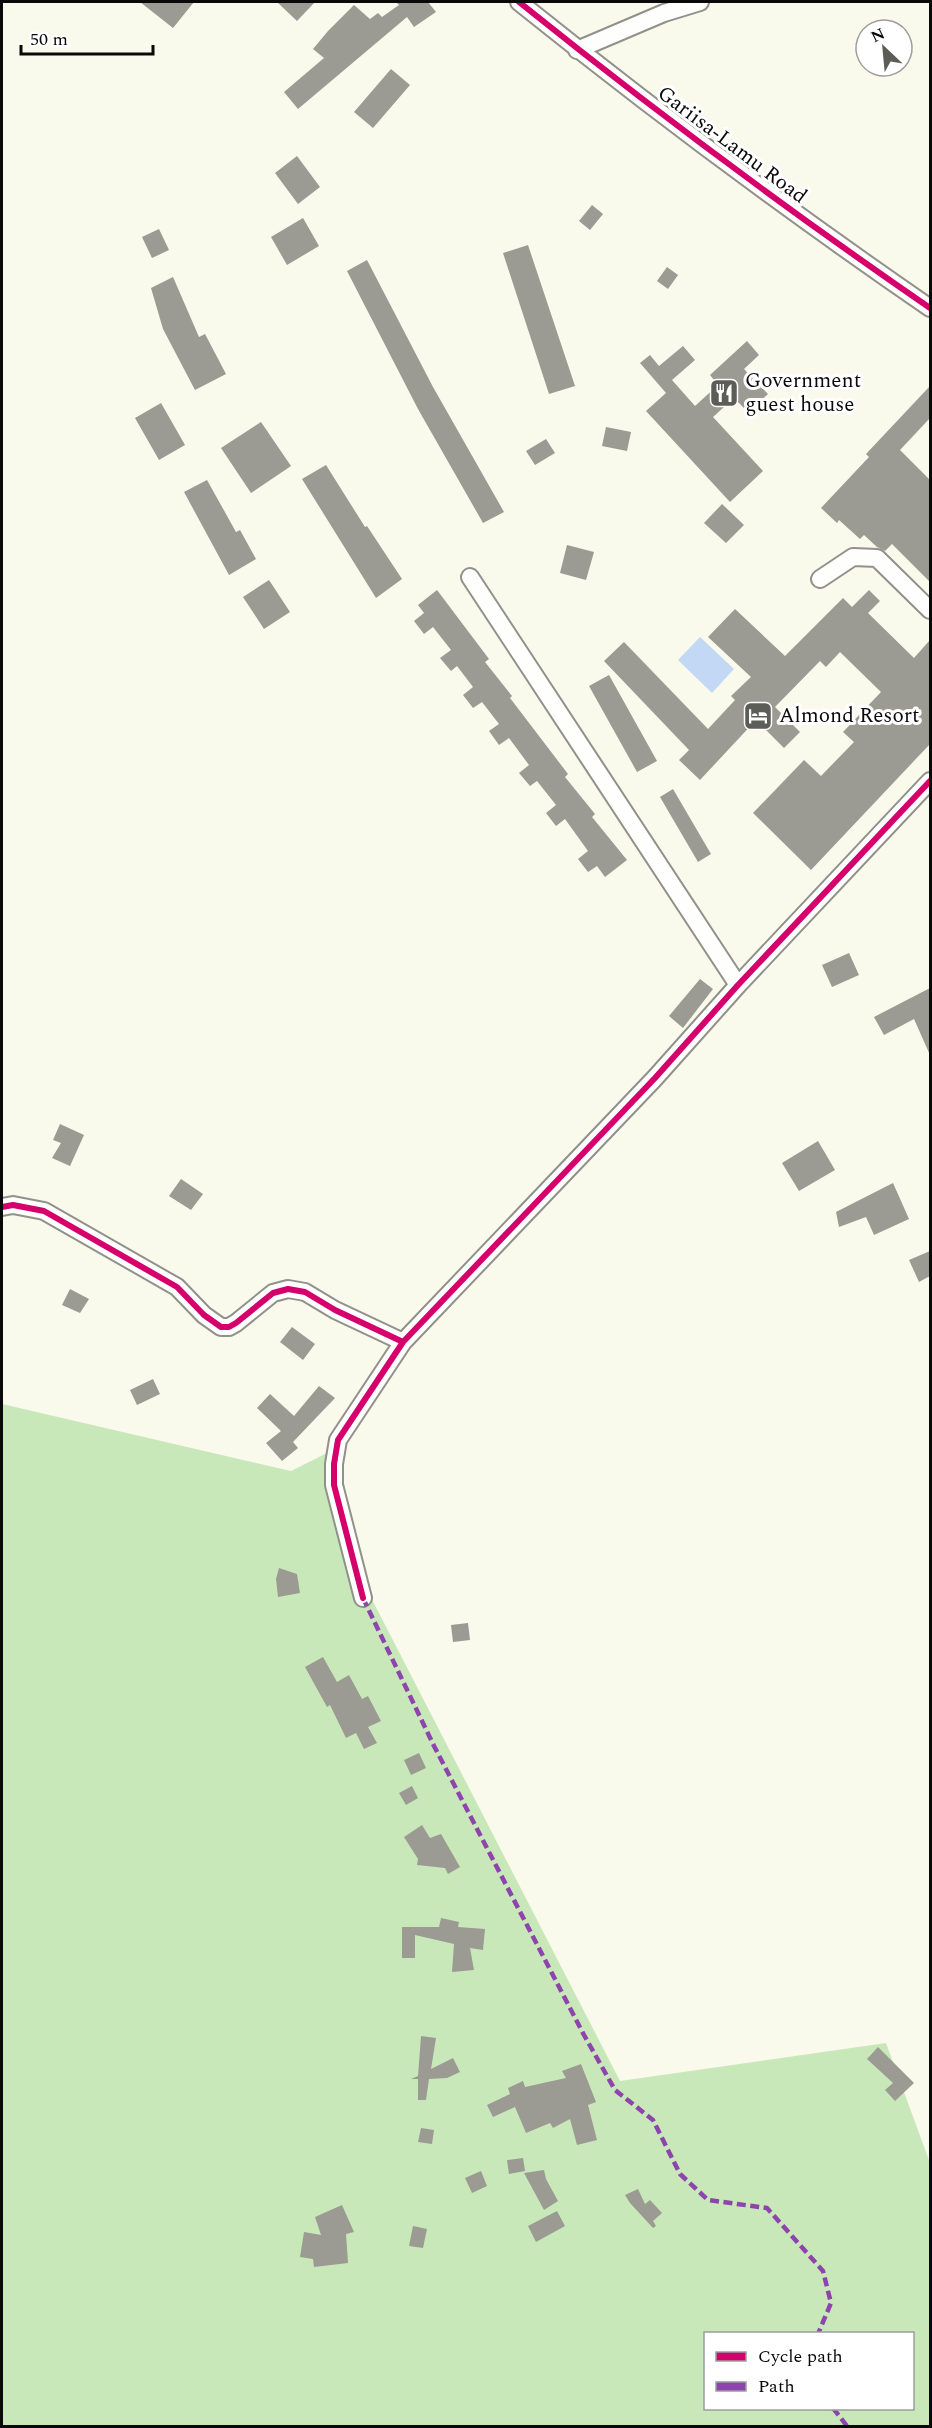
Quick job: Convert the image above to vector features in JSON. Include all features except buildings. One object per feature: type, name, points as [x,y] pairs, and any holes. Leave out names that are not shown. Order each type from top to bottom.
[{"type":"street","name":"Gariisa-Lamu Road","points":[[519,2],[577,50],[818,231],[930,308]]},
{"type":"street","points":[[577,50],[664,13],[700,2]]},
{"type":"street","points":[[820,579],[853,557],[877,558],[930,610]]},
{"type":"street","points":[[470,577],[738,985]]},
{"type":"street","points":[[363,1598],[334,1485],[338,1440],[403,1342],[655,1078],[738,985],[930,781]]},
{"type":"street","points":[[2,1207],[13,1205],[44,1211],[177,1287],[204,1315],[221,1327],[229,1327],[273,1293],[288,1289],[305,1292],[335,1310],[403,1342]]},
{"type":"green space","points":[[2,1404],[291,1471],[333,1450],[364,1584],[620,2081],[886,2043],[930,2163],[930,2426],[2,2426]]},
{"type":"water","points":[[700,637],[734,669],[712,693],[678,660]]},
{"type":"marked path","points":[[363,1598],[434,1746],[584,2035],[615,2090],[653,2120],[680,2174],[708,2200],[767,2208],[823,2271],[831,2303],[819,2332]]},
{"type":"marked path","points":[[835,2410],[847,2426]]},
{"type":"cycle path","points":[[519,2],[722,159],[930,308]]},
{"type":"cycle path","points":[[363,1598],[334,1485],[334,1464],[338,1440],[403,1342],[655,1078],[738,985],[930,781]]},
{"type":"cycle path","points":[[2,1207],[13,1205],[44,1211],[177,1287],[204,1315],[221,1327],[229,1327],[273,1293],[288,1289],[305,1292],[335,1310],[403,1342]]},
{"type":"place","name":"Government guest house","points":[[724,393]]},
{"type":"place","name":"Almond Resort","points":[[758,716]]}]
